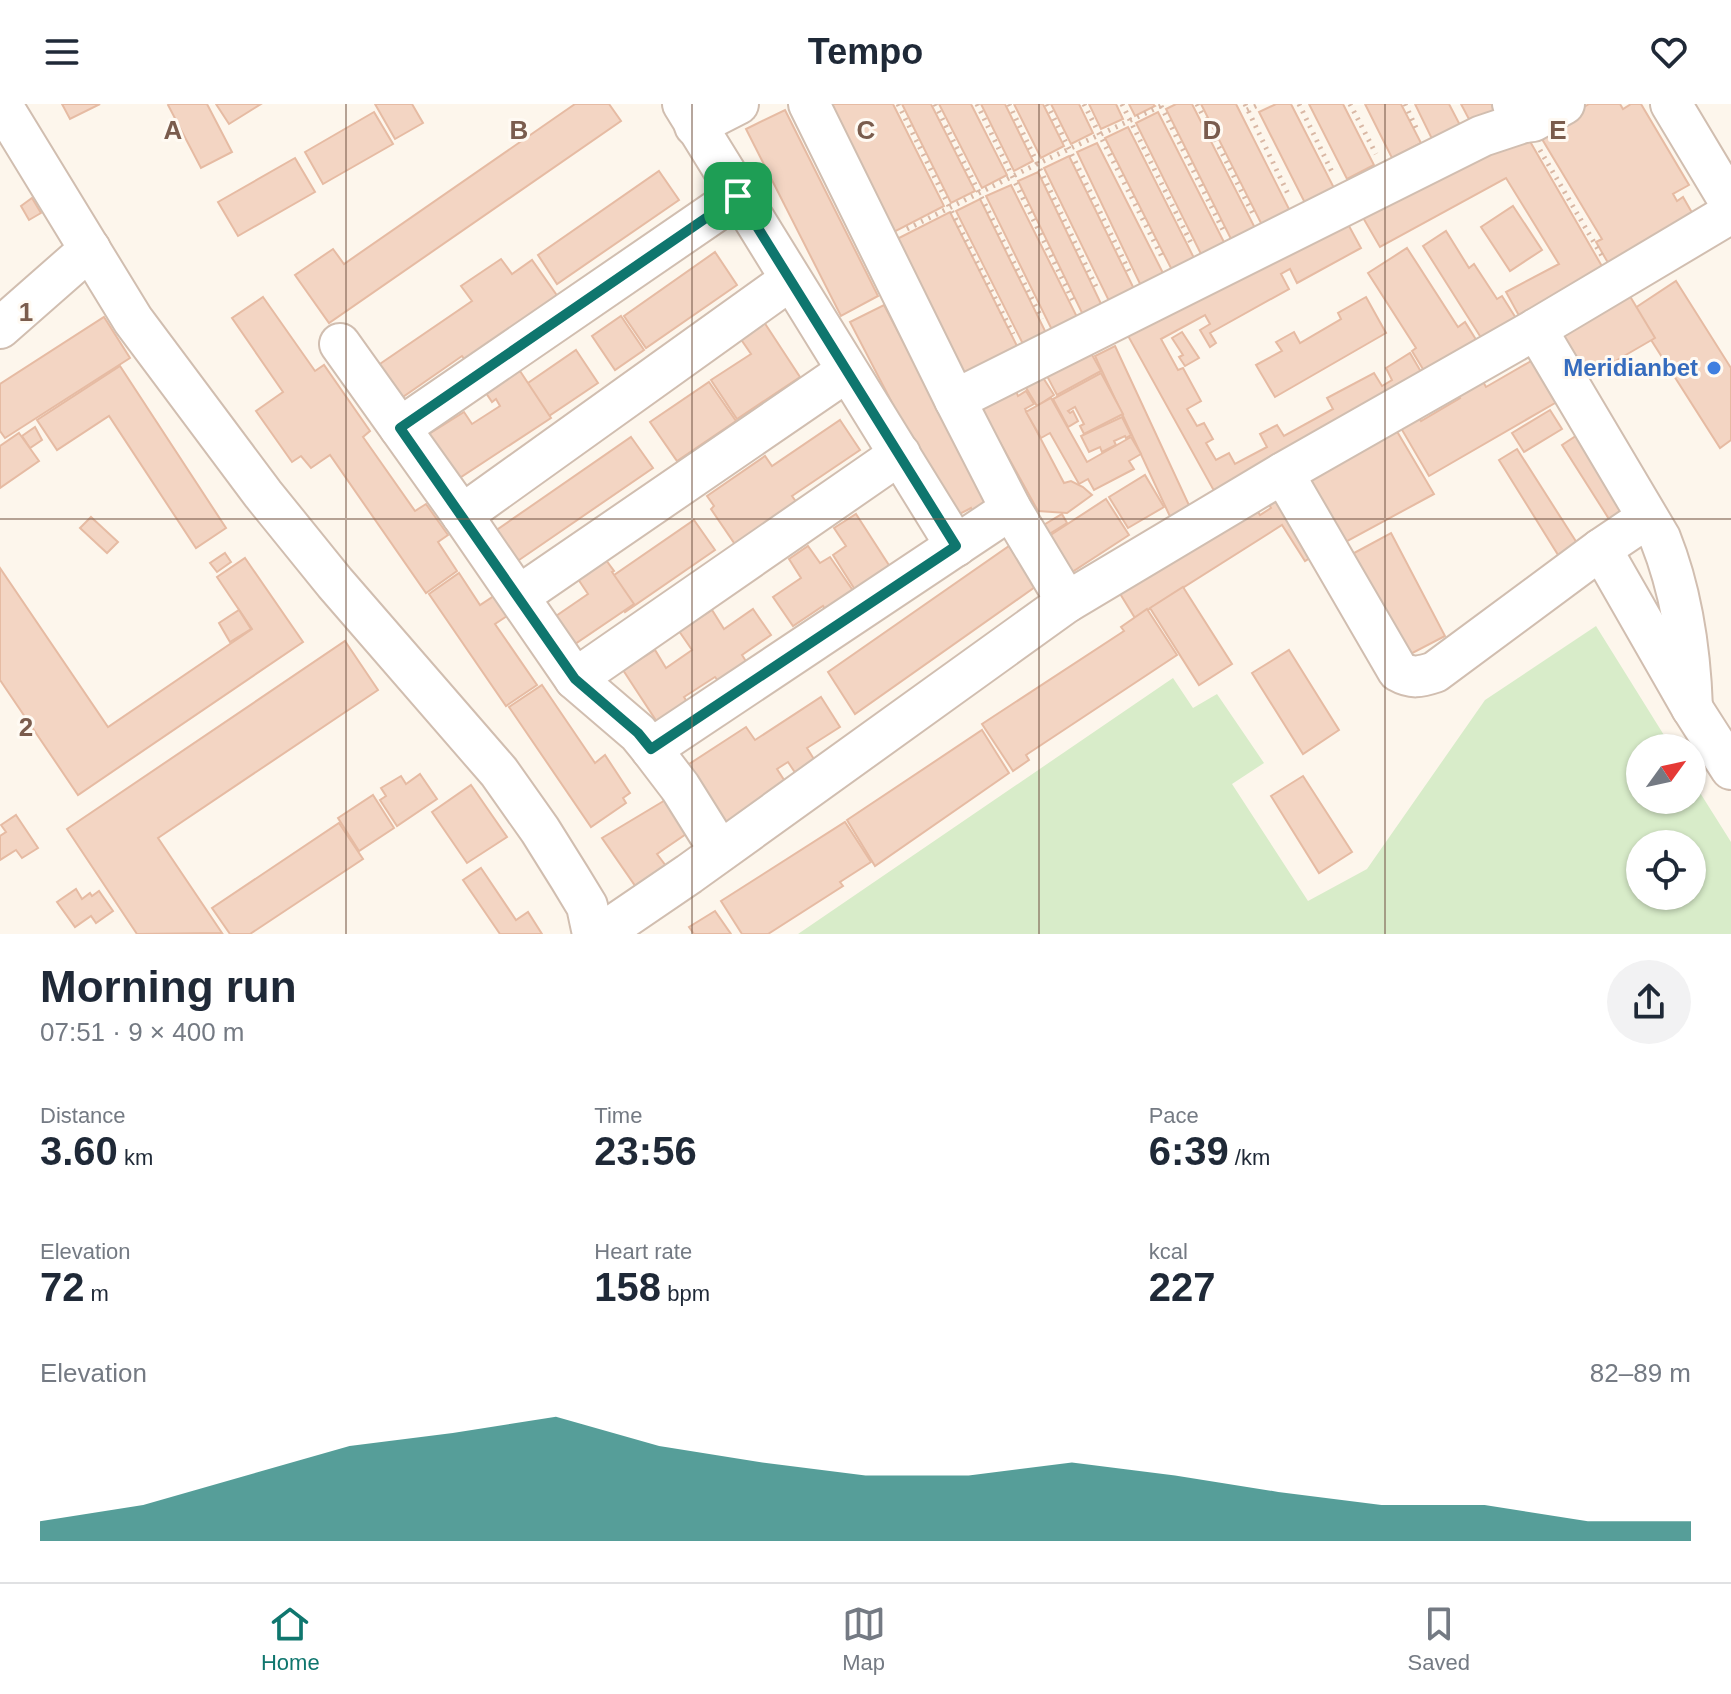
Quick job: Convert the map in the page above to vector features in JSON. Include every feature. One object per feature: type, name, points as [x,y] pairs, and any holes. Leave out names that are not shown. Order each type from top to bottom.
[{"type":"street","points":[[1,104],[133,320],[263,494],[335,583],[499,772],[540,830],[587,906],[593,934]]},
{"type":"street","points":[[738,104],[689,115],[956,546]]},
{"type":"street","points":[[809,104],[1011,509],[1067,602]]},
{"type":"street","points":[[955,400],[1391,184],[1482,136],[1518,113],[1533,121],[1564,104]]},
{"type":"street","points":[[1671,104],[1731,204]]},
{"type":"street","points":[[400,428],[738,196]]},
{"type":"street","points":[[601,934],[1067,602],[1731,213]]},
{"type":"street","points":[[0,328],[90,249]]},
{"type":"street","points":[[462,515],[790,280]]},
{"type":"street","points":[[1536,329],[1664,548],[1679,597],[1690,661],[1692,708]]},
{"type":"street","points":[[340,344],[575,679],[638,733],[680,787],[720,851]]},
{"type":"street","points":[[519,596],[847,371]]},
{"type":"street","points":[[575,679],[900,454]]},
{"type":"street","points":[[1283,473],[1398,671],[1417,678],[1435,672],[1647,518]]},
{"type":"street","points":[[651,749],[1011,509]]},
{"type":"street","points":[[1601,549],[1692,708],[1731,769]]},
{"type":"path","points":[[898,104],[949,208],[1147,304]]},
{"type":"path","points":[[935,104],[980,194],[1147,304]]},
{"type":"path","points":[[977,104],[1013,177],[1147,304]]},
{"type":"path","points":[[1009,104],[1037,164],[1147,304]]},
{"type":"path","points":[[1047,104],[1147,304]]},
{"type":"path","points":[[1084,104],[1100,135],[1147,304]]},
{"type":"path","points":[[1122,104],[1130,121],[1147,304]]},
{"type":"path","points":[[1147,304],[1197,104]]},
{"type":"path","points":[[1260,104],[1246,107],[1303,226]]},
{"type":"path","points":[[1299,104],[1348,204]]},
{"type":"path","points":[[1350,104],[1391,184]]},
{"type":"path","points":[[877,243],[1162,105]]},
{"type":"path","points":[[1147,304],[1162,105]]},
{"type":"path","points":[[1518,113],[1617,281]]},
{"type":"green space","points":[[1596,626],[1663,734],[1626,734],[1626,814],[1706,814],[1706,802],[1731,842],[1731,934],[798,934],[1173,678],[1193,708],[1217,694],[1264,763],[1232,784],[1308,901],[1367,869],[1485,700]]},
{"type":"building","points":[[62,104],[100,104],[70,119]]},
{"type":"building","points":[[169,104],[207,104],[232,152],[201,168]]},
{"type":"building","points":[[216,104],[261,104],[229,124]]},
{"type":"building","points":[[375,104],[412,104],[423,123],[395,139]]},
{"type":"building","points":[[575,104],[609,104],[621,121],[329,323],[295,275],[333,249],[344,264]]},
{"type":"building","points":[[824,104],[893,104],[944,206],[890,234]]},
{"type":"building","points":[[902,104],[931,104],[975,191],[951,203]]},
{"type":"building","points":[[939,104],[971,104],[1007,175],[982,188]]},
{"type":"building","points":[[981,104],[1005,104],[1033,161],[1014,171]]},
{"type":"building","points":[[1014,104],[1043,104],[1064,146],[1041,158]]},
{"type":"building","points":[[1051,104],[1079,104],[1093,133],[1071,144]]},
{"type":"building","points":[[1089,104],[1116,104],[1123,119],[1101,129]]},
{"type":"building","points":[[1129,104],[1153,104],[1155,106],[1135,116]]},
{"type":"building","points":[[1176,104],[1192,104],[1258,234],[1234,245],[1166,109]]},
{"type":"building","points":[[1201,104],[1236,104],[1293,217],[1265,231]]},
{"type":"building","points":[[1276,104],[1291,104],[1334,188],[1305,203],[1259,112]]},
{"type":"building","points":[[1309,104],[1343,104],[1374,165],[1347,179]]},
{"type":"building","points":[[1365,104],[1401,104],[1421,143],[1392,158]]},
{"type":"building","points":[[1415,104],[1449,104],[1461,127],[1433,141]]},
{"type":"building","points":[[1461,104],[1499,104],[1501,108],[1471,123]]},
{"type":"building","points":[[1589,104],[1620,104],[1623,109],[1631,104],[1641,104],[1689,185],[1673,194],[1677,201],[1683,197],[1698,223],[1611,268],[1596,242],[1602,239],[1539,134]]},
{"type":"building","points":[[785,110],[878,296],[841,316],[746,129]]},
{"type":"building","points":[[374,112],[393,144],[323,184],[305,152]]},
{"type":"building","points":[[1158,112],[1227,248],[1204,260],[1136,123]]},
{"type":"building","points":[[1128,127],[1197,264],[1175,276],[1105,138]]},
{"type":"building","points":[[1524,131],[1607,275],[1523,323],[1506,292],[1559,264],[1506,178],[1380,247],[1362,216]]},
{"type":"building","points":[[1097,143],[1165,277],[1142,288],[1077,152]]},
{"type":"building","points":[[1069,156],[1136,293],[1111,305],[1044,168]]},
{"type":"building","points":[[295,158],[315,192],[238,236],[218,202]]},
{"type":"building","points":[[659,171],[679,200],[557,284],[538,255]]},
{"type":"building","points":[[1038,172],[1104,310],[1085,319],[1018,181]]},
{"type":"building","points":[[1011,185],[1079,321],[1054,334],[986,196]]},
{"type":"building","points":[[32,198],[41,213],[29,220],[21,206]]},
{"type":"building","points":[[980,199],[1048,337],[1025,348],[956,211]]},
{"type":"building","points":[[1513,206],[1542,250],[1510,271],[1481,227]]},
{"type":"building","points":[[950,212],[1020,352],[966,380],[895,240]]},
{"type":"building","points":[[1343,215],[1361,248],[1297,283],[1290,269],[1281,274],[1289,289],[1210,333],[1216,343],[1210,347],[1200,330],[1210,324],[1205,315],[1161,339],[1178,370],[1183,368],[1201,401],[1187,409],[1197,426],[1204,423],[1213,439],[1206,443],[1216,460],[1229,453],[1235,464],[1267,447],[1260,434],[1277,425],[1284,436],[1333,409],[1327,398],[1374,373],[1382,386],[1392,380],[1386,368],[1410,353],[1427,382],[1218,498],[1127,334]]},
{"type":"building","points":[[1446,231],[1469,268],[1474,264],[1497,299],[1502,296],[1519,323],[1485,344],[1423,246]]},
{"type":"building","points":[[1407,248],[1458,327],[1465,322],[1480,346],[1429,379],[1412,351],[1416,348],[1368,273]]},
{"type":"building","points":[[715,252],[737,285],[646,348],[624,316]]},
{"type":"building","points":[[501,259],[512,274],[532,260],[563,304],[471,368],[462,356],[397,401],[374,368],[472,301],[461,286]]},
{"type":"building","points":[[1676,281],[1731,368],[1731,440],[1720,448],[1632,310]]},
{"type":"building","points":[[1628,293],[1655,338],[1581,381],[1555,337]]},
{"type":"building","points":[[263,297],[315,371],[324,365],[370,431],[363,437],[415,511],[426,504],[448,535],[438,542],[457,571],[426,593],[330,455],[311,468],[301,456],[292,462],[256,411],[283,392],[232,318]]},
{"type":"building","points":[[1366,297],[1386,333],[1275,397],[1256,365],[1282,351],[1276,342],[1294,332],[1300,343],[1341,319],[1338,313]]},
{"type":"building","points":[[884,305],[990,507],[974,515],[971,508],[952,518],[850,322]]},
{"type":"building","points":[[621,316],[644,350],[615,370],[592,336]]},
{"type":"building","points":[[104,317],[130,358],[5,438],[0,431],[0,384]]},
{"type":"building","points":[[762,319],[800,377],[737,419],[711,380],[751,354],[738,335]]},
{"type":"building","points":[[1182,332],[1199,358],[1185,366],[1179,357],[1183,355],[1172,338]]},
{"type":"building","points":[[1115,346],[1194,516],[1174,525],[1095,356]]},
{"type":"building","points":[[576,350],[598,383],[534,426],[512,394]]},
{"type":"building","points":[[1091,353],[1101,371],[1057,395],[1047,376]]},
{"type":"building","points":[[1538,357],[1562,399],[1429,476],[1398,423],[1417,413],[1421,421],[1460,398],[1457,392],[1481,378],[1486,387]]},
{"type":"building","points":[[120,366],[226,528],[196,548],[109,416],[57,450],[37,420]]},
{"type":"building","points":[[520,371],[551,418],[458,479],[429,434],[464,412],[472,424],[500,406],[496,399],[492,402],[486,393]]},
{"type":"building","points":[[1101,373],[1123,414],[1084,434],[1080,426],[1084,424],[1075,407],[1068,411],[1073,411],[1078,421],[1068,427],[1053,399]]},
{"type":"building","points":[[1042,376],[1054,395],[1037,406],[1025,386]]},
{"type":"building","points":[[709,382],[736,421],[677,461],[650,422]]},
{"type":"building","points":[[1016,391],[1018,396],[1026,391],[1034,404],[1025,409],[1064,483],[1071,481],[1092,495],[1067,513],[1038,511],[1001,444],[995,448],[974,411]]},
{"type":"building","points":[[1051,398],[1087,462],[1131,437],[1141,454],[1129,461],[1134,469],[1094,490],[1088,479],[1079,484],[1050,433],[1041,438],[1026,412]]},
{"type":"building","points":[[1550,410],[1562,429],[1524,452],[1512,433]]},
{"type":"building","points":[[1122,417],[1131,435],[1114,441],[1116,445],[1102,452],[1100,447],[1089,452],[1081,436]]},
{"type":"building","points":[[840,420],[860,450],[792,496],[805,514],[743,556],[711,509],[714,506],[707,496],[765,456],[772,466]]},
{"type":"building","points":[[35,427],[42,440],[30,448],[22,436]]},
{"type":"building","points":[[1395,428],[1434,494],[1340,545],[1295,483]]},
{"type":"building","points":[[1582,432],[1629,506],[1609,519],[1562,445]]},
{"type":"building","points":[[19,433],[39,461],[0,488],[0,446]]},
{"type":"building","points":[[631,437],[653,468],[506,569],[485,538]]},
{"type":"building","points":[[1517,449],[1584,554],[1565,566],[1499,460]]},
{"type":"building","points":[[1145,475],[1164,507],[1128,528],[1109,497]]},
{"type":"building","points":[[1287,489],[1324,549],[1305,561],[1282,525],[1135,618],[1119,592],[1255,507],[1260,515],[1271,508],[1267,501]]},
{"type":"building","points":[[1106,499],[1129,535],[1069,574],[1046,538]]},
{"type":"building","points":[[856,514],[894,573],[859,596],[833,555],[846,546],[834,528]]},
{"type":"building","points":[[1062,514],[1067,523],[1038,541],[1032,532]]},
{"type":"building","points":[[91,517],[118,542],[107,553],[80,528]]},
{"type":"building","points":[[694,520],[715,550],[625,612],[604,582]]},
{"type":"building","points":[[1391,533],[1445,636],[1401,659],[1343,559]]},
{"type":"building","points":[[808,546],[820,563],[830,557],[856,595],[828,614],[823,606],[793,626],[773,597],[801,578],[789,559]]},
{"type":"building","points":[[1009,546],[1035,587],[855,714],[828,672]]},
{"type":"building","points":[[225,553],[231,562],[217,572],[210,563]]},
{"type":"building","points":[[245,558],[303,642],[78,795],[0,680],[0,568],[108,727],[252,629],[217,577]]},
{"type":"building","points":[[606,560],[634,604],[575,644],[556,616],[588,594],[578,579]]},
{"type":"building","points":[[459,573],[480,605],[494,596],[507,616],[495,624],[537,685],[506,706],[429,594]]},
{"type":"building","points":[[1183,587],[1232,664],[1199,685],[1150,608]]},
{"type":"building","points":[[753,609],[771,635],[742,655],[751,669],[723,687],[715,677],[684,697],[691,708],[661,728],[623,670],[655,650],[666,668],[692,650],[679,631],[712,610],[724,629]]},
{"type":"building","points":[[1147,609],[1177,655],[1026,755],[1029,760],[1013,771],[982,724],[1124,631],[1121,627]]},
{"type":"building","points":[[239,610],[251,629],[230,642],[219,623]]},
{"type":"building","points":[[345,641],[378,690],[158,838],[222,933],[137,934],[67,829]]},
{"type":"building","points":[[1289,650],[1339,730],[1303,754],[1252,673]]},
{"type":"building","points":[[542,685],[595,763],[605,755],[630,793],[623,798],[626,803],[591,827],[509,707]]},
{"type":"building","points":[[821,697],[840,727],[807,748],[817,764],[798,777],[788,762],[777,769],[788,786],[723,829],[683,768],[746,727],[755,740]]},
{"type":"building","points":[[982,730],[1009,773],[875,866],[847,820]]},
{"type":"building","points":[[420,774],[437,799],[397,826],[380,800],[386,796],[381,788],[401,776],[406,784]]},
{"type":"building","points":[[1303,776],[1352,852],[1319,873],[1271,796]]},
{"type":"building","points":[[471,785],[507,837],[467,863],[432,812]]},
{"type":"building","points":[[373,795],[394,828],[359,851],[338,818]]},
{"type":"building","points":[[667,799],[689,832],[657,854],[666,866],[636,887],[602,838]]},
{"type":"building","points":[[16,815],[38,848],[22,858],[16,850],[0,860],[0,836],[6,832],[1,825]]},
{"type":"building","points":[[845,822],[871,862],[840,882],[843,886],[768,934],[742,934],[721,901]]},
{"type":"building","points":[[339,823],[363,859],[250,934],[230,934],[212,908]]},
{"type":"building","points":[[481,868],[516,920],[528,912],[542,934],[500,934],[463,880]]},
{"type":"building","points":[[76,889],[82,899],[99,891],[113,911],[96,923],[91,916],[75,927],[57,902]]},
{"type":"building","points":[[715,911],[731,934],[694,934],[689,927]]},
{"type":"place","name":"Meridianbet","points":[[1714,368]]},
{"type":"route","points":[[738,196],[956,546],[651,749],[638,733],[575,679],[400,428],[738,196]]}]
